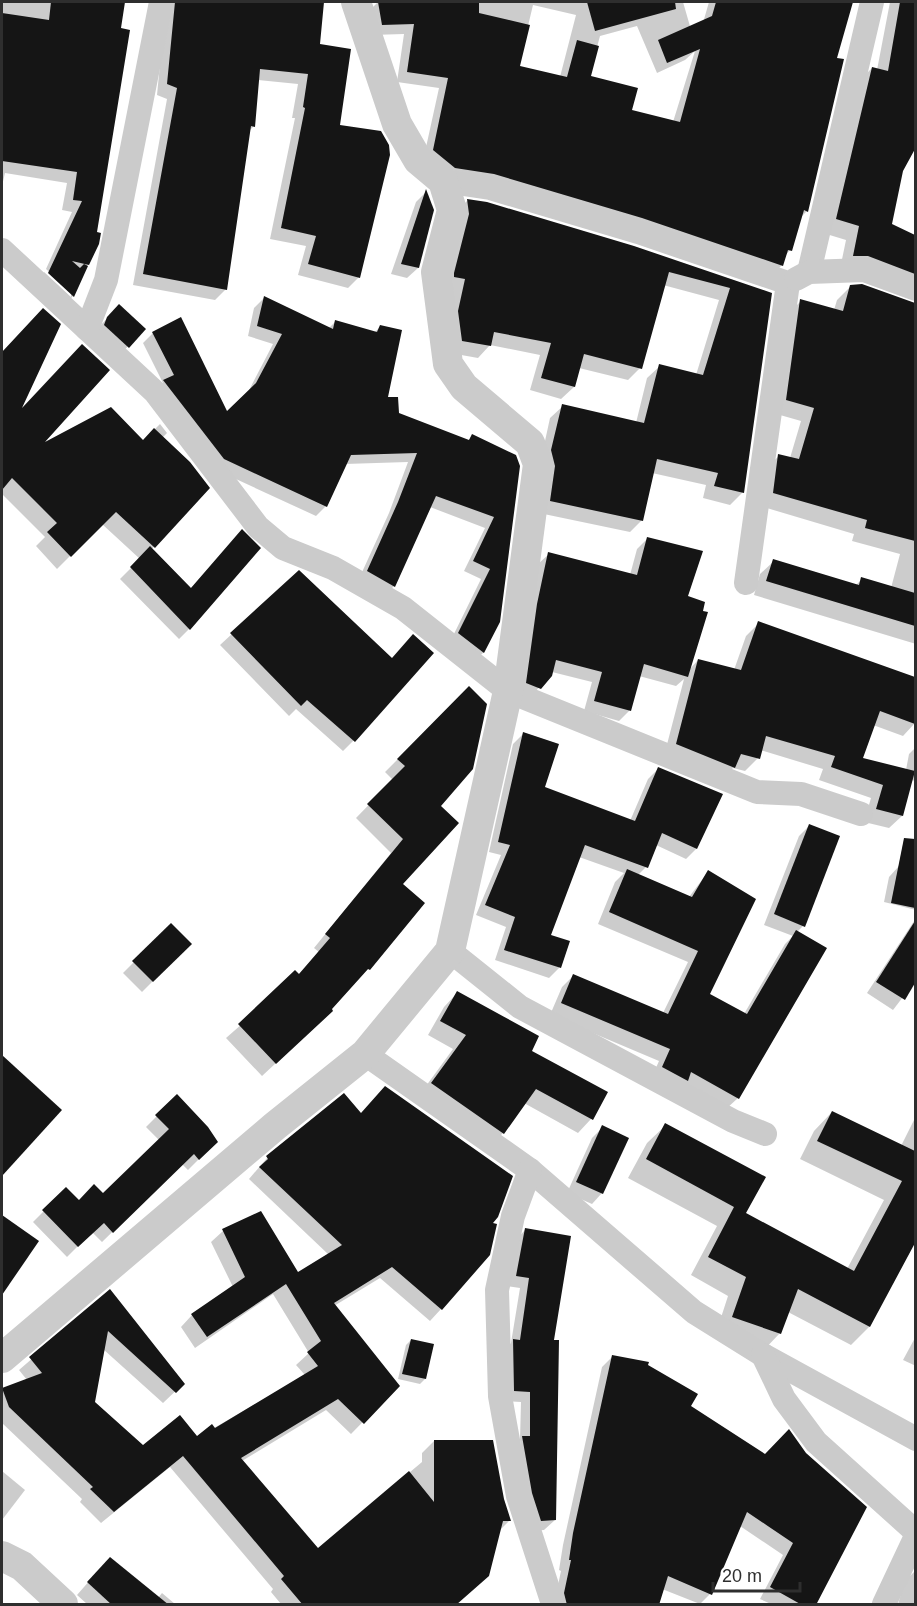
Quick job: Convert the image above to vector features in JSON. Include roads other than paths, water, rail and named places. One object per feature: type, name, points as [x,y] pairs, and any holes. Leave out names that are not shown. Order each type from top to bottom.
[{"type":"street","points":[[87,329],[106,280],[161,2]]},
{"type":"street","points":[[2,1358],[275,1126],[365,1054],[450,951],[508,691],[537,464],[530,443],[464,387],[448,364],[435,272],[452,210],[443,182],[418,160],[397,124],[356,2]]},
{"type":"street","points":[[746,583],[798,277],[872,2]]},
{"type":"street","points":[[443,182],[490,188],[798,277],[864,270],[915,289]]},
{"type":"street","points":[[2,250],[155,392],[258,526],[283,548],[333,568],[403,608],[508,691],[757,792],[801,794],[861,814]]},
{"type":"street","points":[[450,951],[520,1007],[733,1121],[765,1134]]},
{"type":"street","points":[[365,1054],[530,1170],[694,1312],[763,1354],[915,1439]]},
{"type":"street","points":[[530,1170],[513,1216],[497,1290],[500,1396],[518,1496],[553,1605]]},
{"type":"street","points":[[763,1354],[784,1399],[816,1442],[915,1534],[884,1605]]},
{"type":"street","points":[[2,1556],[22,1566],[63,1605]]}]
